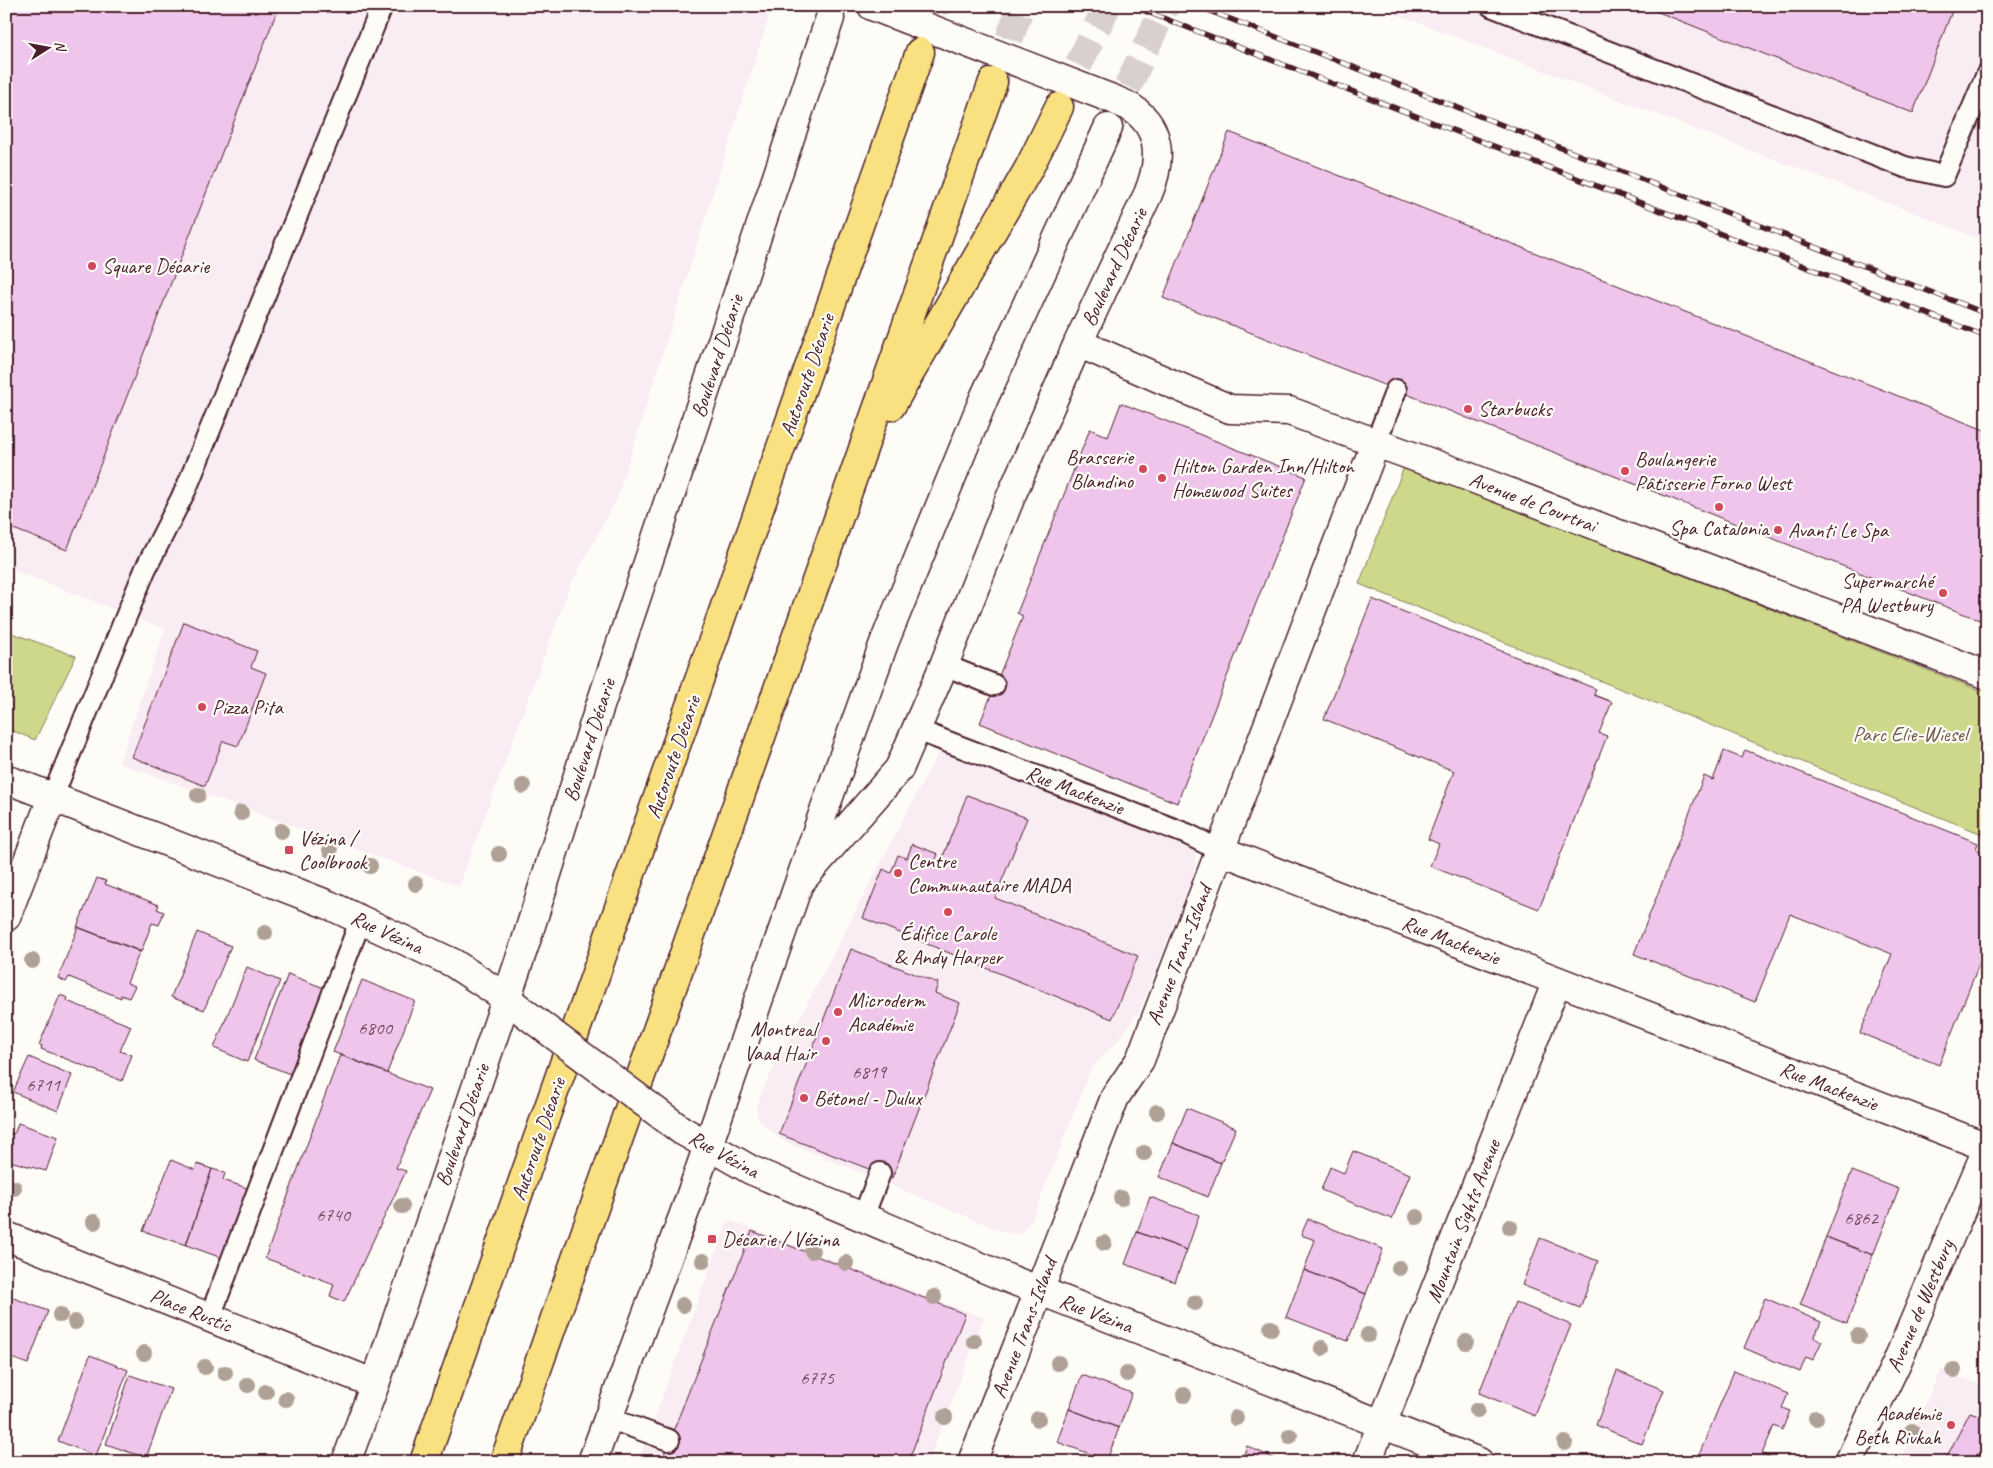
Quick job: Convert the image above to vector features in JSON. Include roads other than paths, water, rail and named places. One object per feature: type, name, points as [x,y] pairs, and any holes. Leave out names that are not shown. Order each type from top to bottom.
[{"type":"highway","name":"Autoroute Décarie","points":[[424,1462],[920,52]]},
{"type":"highway","points":[[504,1462],[855,468],[994,82]]},
{"type":"highway","points":[[855,468],[1029,168],[1059,107]]},
{"type":"street","name":"Boulevard Décarie","points":[[800,882],[899,769],[944,665],[1011,496],[1078,343],[1156,175],[1157,149],[1154,136],[1133,109],[1115,100],[872,6]]},
{"type":"street","name":"Boulevard Décarie","points":[[346,1462],[375,1384],[526,941],[594,724],[830,18]]},
{"type":"street","name":"Boulevard Décarie","points":[[592,1462],[708,1146],[884,642],[1000,363],[1108,128]]},
{"type":"street","name":"Avenue de Courtrai","points":[[1078,343],[1230,409],[1289,411],[1376,442],[1987,675]]},
{"type":"street","name":"Avenue Trans-Island","points":[[972,1462],[1114,1097],[1140,1060],[1376,442]]},
{"type":"street","name":"Rue Vézina","points":[[6,779],[329,905],[453,963],[506,998],[681,1130],[751,1170],[1038,1290],[1479,1462]]},
{"type":"street","points":[[6,917],[52,798]]},
{"type":"street","name":"Rue Mackenzie","points":[[1219,850],[1987,1148]]},
{"type":"street","name":"Mountain Sights Avenue","points":[[1367,1462],[1557,980]]},
{"type":"street","name":"Avenue de Westbury","points":[[1849,1462],[1897,1362],[1987,1148]]},
{"type":"street","name":"Place Rustic","points":[[6,1236],[375,1384]]},
{"type":"lane","points":[[52,798],[145,570],[186,489],[382,6]]},
{"type":"lane","points":[[1492,6],[1905,167],[1944,176],[1987,74]]},
{"type":"lane","points":[[1376,442],[1396,390]]},
{"type":"lane","points":[[944,665],[994,685]]},
{"type":"lane","name":"Rue Mackenzie","points":[[917,730],[1187,834],[1219,850]]},
{"type":"lane","points":[[210,1318],[361,919]]},
{"type":"lane","points":[[863,1217],[880,1173]]},
{"type":"lane","points":[[608,1418],[669,1440]]},
{"type":"tunnel","points":[[920,50],[936,6]]},
{"type":"tunnel","points":[[995,78],[1021,6]]},
{"type":"tunnel","points":[[1060,103],[1107,6]]},
{"type":"tunnel","points":[[1110,125],[1165,6]]},
{"type":"railway","points":[[1132,6],[1987,337]]},
{"type":"railway","points":[[1197,6],[1987,314]]},
{"type":"place","name":"Square Décarie","points":[[92,266]]},
{"type":"place","name":"Starbucks","points":[[1468,409]]},
{"type":"place","name":"Brasserie Blandino","points":[[1143,469]]},
{"type":"place","name":"Boulangerie Pâtisserie Forno West","points":[[1625,471]]},
{"type":"place","name":"Hilton Garden Inn/Hilton Homewood Suites","points":[[1162,478]]},
{"type":"place","name":"Spa Catalonia","points":[[1719,507]]},
{"type":"place","name":"Avanti Le Spa","points":[[1778,530]]},
{"type":"place","name":"Supermarché PA Westbury","points":[[1943,593]]},
{"type":"place","name":"Pizza Pita","points":[[202,707]]},
{"type":"place","name":"Vézina / Coolbrook","points":[[289,850]]},
{"type":"place","name":"Centre Communautaire MADA","points":[[898,873]]},
{"type":"place","name":"Édifice Carole & Andy Harper","points":[[948,912]]},
{"type":"place","name":"Microderm Académie","points":[[838,1012]]},
{"type":"place","name":"Montreal Vaad Hair","points":[[826,1041]]},
{"type":"place","name":"Bétonel - Dulux","points":[[804,1098]]},
{"type":"place","name":"Décarie / Vézina","points":[[712,1239]]},
{"type":"place","name":"Académie Beth Rivkah","points":[[1951,1425]]},
{"type":"park label","name":"Parc Elie-Wiesel","points":[[1910,734]]}]
